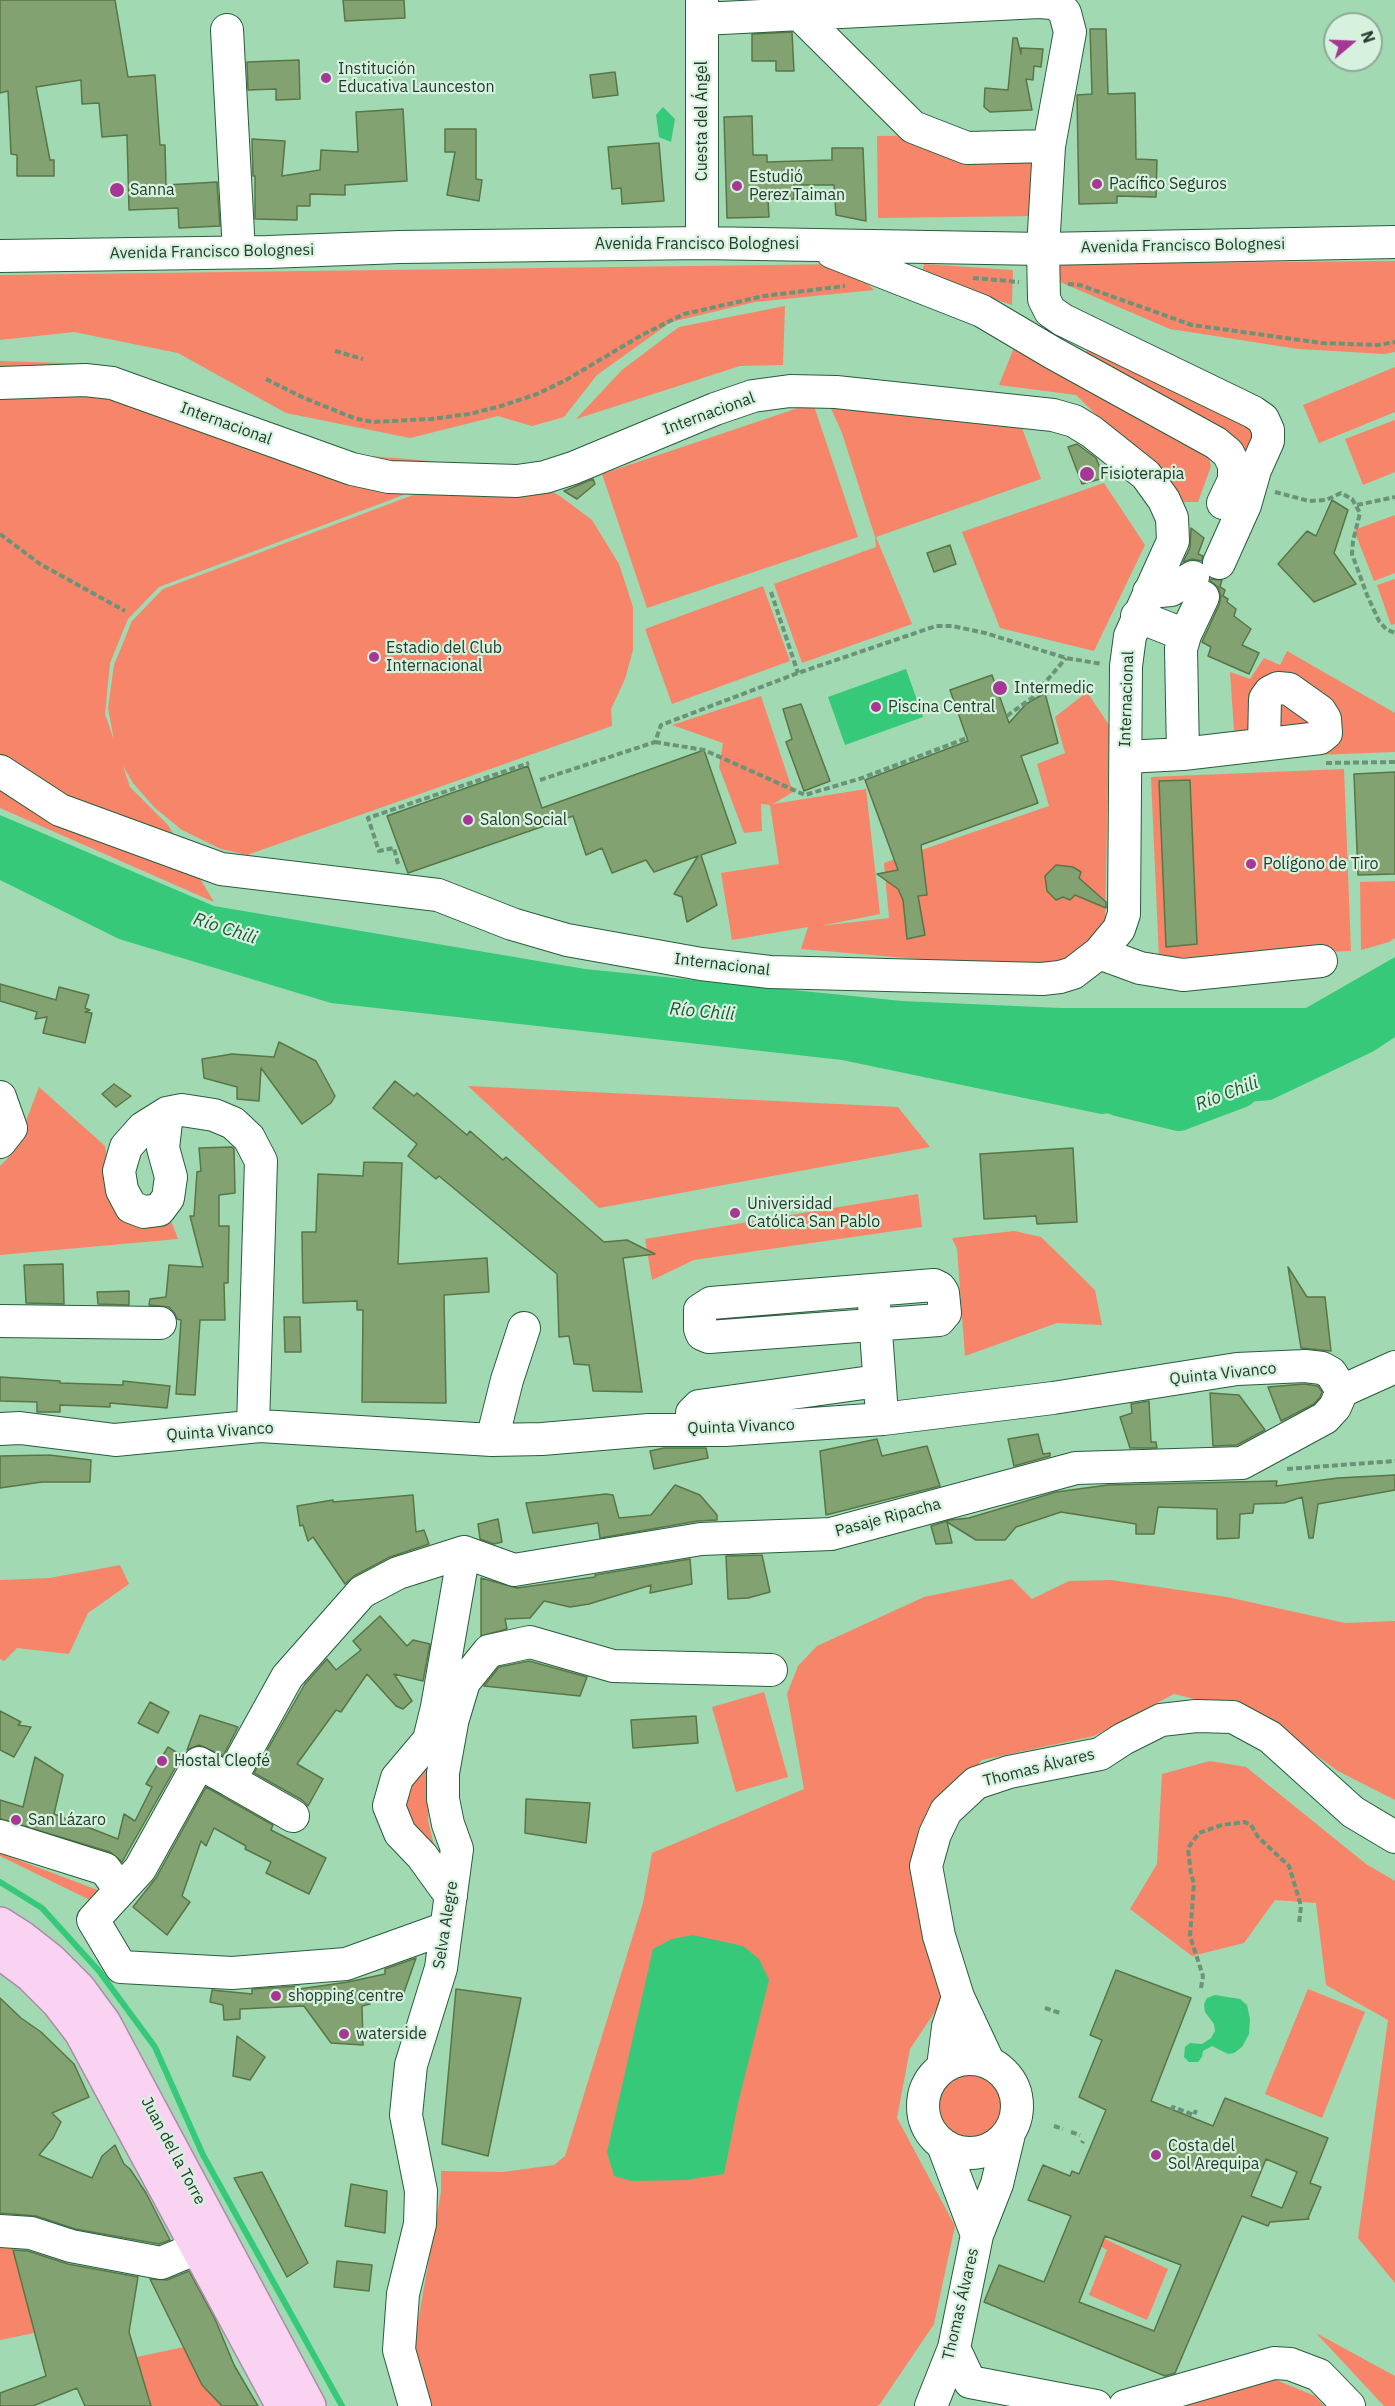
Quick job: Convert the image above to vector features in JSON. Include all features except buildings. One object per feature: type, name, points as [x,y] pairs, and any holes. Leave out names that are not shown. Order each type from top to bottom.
[{"type":"main road","name":"Juan del la Torre","points":[[0,1924],[51,1960],[79,1989],[104,2023],[309,2406]]},
{"type":"main road","name":"Juan del la Torre","points":[[0,1952],[38,1982],[58,2002],[81,2032],[283,2406]]},
{"type":"street","points":[[702,9],[799,14],[1039,2],[1066,6],[1070,32],[1049,146],[1043,249],[1044,299],[1050,311],[1063,320],[1253,412],[1263,419],[1268,430],[1268,441],[1250,465],[1234,480],[1222,505],[1206,574],[1181,649],[1183,754]]},
{"type":"street","name":"Cuesta del Ángel","points":[[702,9],[702,243]]},
{"type":"street","points":[[799,14],[913,127],[967,148],[1049,146]]},
{"type":"street","points":[[227,30],[239,252]]},
{"type":"street","name":"Avenida Francisco Bolognesi","points":[[0,256],[239,252],[412,246],[702,243],[1043,249],[1395,243]]},
{"type":"street","points":[[812,244],[982,311],[1216,443],[1228,453],[1250,465]]},
{"type":"street","name":"Internacional","points":[[0,383],[85,380],[112,383],[352,469],[389,477],[517,482],[545,477],[573,468],[715,408],[753,396],[790,391],[836,392],[1053,415],[1074,422],[1092,432],[1146,475],[1164,500],[1172,518],[1173,541],[1130,636],[1126,666],[1124,914],[1119,929],[1099,953],[1073,973],[1042,979],[770,972],[701,964],[567,940],[512,924],[438,895],[221,869],[60,810],[0,771]]},
{"type":"street","points":[[1185,635],[1143,604],[1206,574]]},
{"type":"street","points":[[1126,757],[1183,754],[1264,744]]},
{"type":"street","points":[[1099,953],[1140,968],[1183,975],[1321,961]]},
{"type":"street","points":[[0,1097],[11,1128],[0,1142]]},
{"type":"street","points":[[167,1113],[182,1110],[214,1115],[233,1123],[249,1138],[261,1161],[253,1426]]},
{"type":"street","points":[[934,1285],[942,1290],[945,1313],[939,1320],[876,1326],[709,1338],[702,1334],[700,1329],[700,1310],[711,1303],[934,1285]]},
{"type":"street","points":[[873,1291],[878,1382],[883,1419]]},
{"type":"street","points":[[0,1321],[160,1323]]},
{"type":"street","points":[[492,1440],[507,1380],[524,1328]]},
{"type":"street","name":"Quinta Vivanco","points":[[0,1429],[20,1428],[116,1440],[253,1426],[492,1440],[542,1439],[883,1419],[1053,1398],[1238,1369],[1305,1366],[1322,1368],[1331,1373],[1342,1391]]},
{"type":"street","points":[[1342,1391],[1395,1367]]},
{"type":"street","points":[[692,1429],[692,1413],[699,1406],[878,1382]]},
{"type":"street","name":"Pasaje Ripacha","points":[[464,1552],[514,1570],[701,1539],[831,1534],[1076,1468],[1242,1463],[1325,1418],[1335,1407],[1342,1391]]},
{"type":"street","points":[[230,1780],[287,1677],[362,1592],[398,1573],[464,1552]]},
{"type":"street","name":"Selva Alegre","points":[[415,2406],[399,2350],[403,2294],[420,2224],[421,2192],[406,2115],[411,2065],[441,1968],[457,1849],[443,1800],[443,1773],[445,1715],[464,1552]]},
{"type":"street","points":[[451,1896],[422,1856],[400,1833],[389,1806],[397,1778],[429,1740],[464,1682],[489,1651],[530,1642],[613,1666],[771,1670]]},
{"type":"street","name":"Thomas Álvares","points":[[988,2061],[958,1997],[939,1936],[926,1866],[935,1834],[946,1811],[976,1784],[1009,1772],[1100,1754],[1123,1739],[1161,1720],[1196,1716],[1233,1717],[1270,1737],[1353,1812],[1395,1837]]},
{"type":"street","points":[[293,1816],[199,1763],[140,1869],[93,1920],[121,1967],[232,1973],[346,1964],[446,1928]]},
{"type":"street","points":[[0,1836],[105,1869],[120,1890]]},
{"type":"street","points":[[943,2067],[948,2027],[958,1997]]},
{"type":"street","points":[[969,2059],[988,2061],[1008,2077],[1015,2090],[1018,2105],[1016,2120],[1009,2134],[999,2145],[978,2153],[956,2152],[933,2137],[926,2125],[923,2100],[930,2081],[943,2067],[956,2061],[969,2059]]},
{"type":"street","name":"Thomas Álvares","points":[[931,2406],[954,2348],[977,2235],[997,2184],[1009,2134]]},
{"type":"street","name":"Thomas Álvares","points":[[943,2145],[977,2235]]},
{"type":"street","points":[[0,2231],[31,2233],[70,2246],[161,2263],[197,2248]]},
{"type":"street","points":[[954,2348],[970,2382],[1096,2406]]},
{"type":"street","points":[[1125,2406],[1274,2363],[1290,2364],[1319,2375],[1349,2406]]},
{"type":"path","points":[[968,278],[1080,285],[1192,325],[1322,344],[1377,345],[1395,342]]},
{"type":"path","points":[[266,379],[304,398],[354,418],[372,422],[431,419],[469,414],[537,394],[566,380],[642,335],[684,315],[764,296],[848,286]]},
{"type":"path","points":[[335,351],[363,358]]},
{"type":"path","points":[[1250,465],[1274,491],[1309,501],[1326,500],[1341,493],[1347,494],[1357,505],[1360,513],[1352,554],[1379,621],[1386,629],[1395,633]]},
{"type":"path","points":[[1357,505],[1395,497]]},
{"type":"path","points":[[0,534],[40,564],[125,611]]},
{"type":"path","points":[[771,592],[798,672]]},
{"type":"path","points":[[655,741],[661,725],[798,672],[943,625],[985,633],[1066,658],[1126,666]]},
{"type":"path","points":[[1007,716],[1032,698],[1066,658]]},
{"type":"path","points":[[540,780],[655,741],[704,750],[805,795],[862,778],[967,738]]},
{"type":"path","points":[[406,891],[394,848],[379,851],[368,818],[529,763]]},
{"type":"path","points":[[1283,1469],[1395,1461]]},
{"type":"path","points":[[1201,1988],[1203,1976],[1190,1936],[1194,1883],[1188,1848],[1199,1833],[1222,1824],[1245,1822],[1251,1825],[1258,1837],[1289,1866],[1301,1906],[1299,1924]]},
{"type":"path","points":[[1045,2008],[1060,2013]]},
{"type":"path","points":[[1171,2109],[1173,2107],[1194,2115],[1196,2110]]},
{"type":"path","points":[[1054,2126],[1063,2129]]},
{"type":"path","points":[[1071,2132],[1080,2135]]},
{"type":"shaded area","points":[[1033,134],[1035,216],[878,218],[877,136]]},
{"type":"shaded area","points":[[1395,261],[1395,352],[1384,354],[1298,349],[1170,329],[1053,279],[1056,264]]},
{"type":"shaded area","points":[[848,264],[874,290],[755,302],[671,322],[597,375],[564,417],[532,426],[498,416],[410,438],[286,413],[178,353],[74,332],[0,340],[0,275]]},
{"type":"shaded area","points":[[924,264],[1013,270],[1012,305],[922,275]]},
{"type":"shaded area","points":[[785,306],[783,365],[740,366],[576,419],[622,370],[679,327]]},
{"type":"shaded area","points":[[1017,340],[1207,452],[1211,466],[1198,502],[1184,502],[1076,395],[999,385]]},
{"type":"shaded area","points":[[1084,345],[1248,426],[1254,432],[1248,458],[1092,365]]},
{"type":"shaded area","points":[[0,361],[95,364],[201,403],[358,455],[431,461],[475,468],[159,587],[128,619],[110,663],[105,714],[114,740],[108,708],[114,665],[132,621],[163,589],[477,471],[520,473],[560,496],[592,520],[619,564],[633,607],[633,650],[625,679],[611,709],[612,726],[247,855],[221,849],[182,830],[155,808],[133,783],[123,766],[130,787],[168,825],[214,902],[0,808]]},
{"type":"shaded area","points":[[1395,367],[1395,412],[1319,443],[1303,405]]},
{"type":"shaded area","points":[[813,403],[858,537],[647,608],[602,474]]},
{"type":"shaded area","points":[[829,404],[1048,421],[1027,429],[1019,420],[1041,479],[876,537],[912,624],[802,663],[774,584],[876,547],[875,537],[842,433]]},
{"type":"shaded area","points":[[1395,420],[1395,472],[1363,485],[1345,439]]},
{"type":"shaded area","points":[[1104,483],[1145,545],[1094,651],[1000,628],[962,532]]},
{"type":"shaded area","points":[[1395,515],[1395,573],[1374,581],[1354,530]]},
{"type":"shaded area","points":[[1395,579],[1395,624],[1391,625],[1377,585]]},
{"type":"shaded area","points":[[763,586],[790,661],[672,704],[645,629]]},
{"type":"shaded area","points":[[1287,651],[1395,713],[1395,752],[1236,758],[1230,672],[1250,679],[1264,658],[1280,665]]},
{"type":"shaded area","points":[[1087,692],[1109,725],[1105,923],[1058,971],[801,949],[808,927],[732,940],[721,873],[779,864],[770,805],[761,804],[762,831],[744,833],[719,767],[723,743],[672,725],[761,696],[793,792],[773,804],[866,789],[880,914],[820,926],[889,918],[884,863],[1049,806],[1037,764],[1065,753],[1055,717]]},
{"type":"shaded area","name":"Polígono de Tiro","points":[[1344,769],[1351,951],[1159,958],[1151,777]]},
{"type":"shaded area","points":[[1395,881],[1395,938],[1361,950],[1360,882]]},
{"type":"shaded area","points":[[468,1086],[898,1107],[930,1147],[599,1208]]},
{"type":"shaded area","points":[[39,1087],[105,1146],[112,1197],[172,1223],[178,1239],[0,1255],[0,1166],[14,1152]]},
{"type":"shaded area","points":[[918,1194],[922,1227],[694,1260],[652,1280],[645,1239]]},
{"type":"shaded area","points":[[1014,1231],[1041,1237],[1095,1290],[1102,1325],[1057,1323],[965,1356],[957,1249],[952,1238]]},
{"type":"shaded area","points":[[120,1565],[129,1584],[88,1613],[69,1654],[17,1648],[4,1661],[0,1659],[0,1580],[50,1578]]},
{"type":"shaded area","points":[[1012,1579],[1032,1599],[1069,1581],[1111,1580],[1227,1597],[1345,1623],[1395,1621],[1395,1800],[1338,1771],[1261,1715],[1174,1694],[1094,1736],[982,1760],[918,1829],[918,1911],[948,1992],[910,2049],[897,2118],[955,2226],[934,2324],[880,2404],[877,2406],[429,2406],[413,2349],[441,2192],[441,2171],[503,2172],[554,2165],[565,2156],[643,1903],[652,1853],[804,1789],[787,1694],[798,1666],[817,1646],[924,1597]]},
{"type":"shaded area","points":[[764,1692],[788,1777],[736,1792],[712,1707]]},
{"type":"shaded area","points":[[433,1757],[428,1820],[438,1864],[408,1827],[406,1800],[412,1779]]},
{"type":"shaded area","points":[[1210,1761],[1246,1767],[1366,1864],[1395,1881],[1395,2283],[1358,2238],[1388,2020],[1326,1985],[1316,1903],[1275,1900],[1244,1943],[1192,1956],[1130,1909],[1157,1864],[1162,1774]]},
{"type":"shaded area","points":[[0,1853],[100,1891],[94,1902],[0,1856]]},
{"type":"shaded area","points":[[1308,1989],[1365,2012],[1322,2118],[1265,2094]]},
{"type":"shaded area","points":[[972,2068],[987,2071],[999,2079],[1007,2091],[1010,2106],[1007,2121],[999,2133],[987,2141],[972,2144],[957,2141],[945,2133],[937,2121],[934,2106],[937,2091],[945,2079],[957,2071]]},
{"type":"shaded area","points":[[1103,2238],[1168,2269],[1147,2320],[1089,2295],[1107,2250],[1099,2245]]},
{"type":"shaded area","points":[[0,2245],[12,2245],[34,2333],[0,2340]]},
{"type":"shaded area","points":[[1316,2333],[1395,2376],[1395,2406],[1384,2406]]},
{"type":"shaded area","points":[[184,2347],[222,2406],[151,2406],[137,2357]]},
{"type":"shaded area","points":[[1269,2377],[1315,2396],[1324,2406],[1183,2406]]},
{"type":"water","points":[[663,107],[675,119],[671,142],[659,137],[656,115]]},
{"type":"water","name":"Piscina Central","points":[[906,669],[923,717],[845,745],[828,697]]},
{"type":"water","points":[[0,815],[214,906],[585,969],[902,1001],[1061,1008],[1306,1008],[1395,957],[1395,1037],[1374,1051],[1271,1100],[1101,1114],[842,1060],[331,1003],[119,939],[0,880]]},
{"type":"water","points":[[693,1935],[743,1946],[759,1959],[769,1980],[739,2099],[724,2174],[686,2180],[632,2181],[614,2176],[607,2152],[653,1949],[672,1939]]},
{"type":"water","points":[[1215,1995],[1240,1999],[1247,2005],[1250,2019],[1249,2034],[1242,2047],[1234,2053],[1228,2054],[1212,2046],[1203,2051],[1198,2062],[1189,2062],[1184,2057],[1185,2047],[1190,2043],[1202,2044],[1211,2038],[1215,2031],[1214,2024],[1205,2012],[1204,2004],[1207,1998]]},
{"type":"waterway","name":"Río Chili","points":[[1118,1097],[1179,1112],[1240,1089]]},
{"type":"waterway","points":[[0,1882],[42,1908],[99,1971],[155,2047],[203,2155],[342,2406]]},
{"type":"place","name":"Institución Educativa Launceston","points":[[326,78]]},
{"type":"place","name":"Pacífico Seguros","points":[[1097,184]]},
{"type":"place","name":"Estudió Perez Taiman","points":[[737,186]]},
{"type":"place","name":"Sanna","points":[[117,190]]},
{"type":"place","name":"Fisioterapia","points":[[1087,474]]},
{"type":"place","name":"Estadio del Club Internacional","points":[[374,657]]},
{"type":"place","name":"Intermedic","points":[[1000,688]]},
{"type":"place","name":"Piscina Central","points":[[876,707]]},
{"type":"place","name":"Salon Social","points":[[468,820]]},
{"type":"place","name":"Polígono de Tiro","points":[[1251,864]]},
{"type":"place","name":"Universidad Católica San Pablo","points":[[735,1213]]},
{"type":"place","name":"Hostal Cleofé","points":[[162,1761]]},
{"type":"place","name":"San Lázaro","points":[[16,1820]]},
{"type":"place","name":"shopping centre","points":[[276,1996]]},
{"type":"place","name":"waterside","points":[[344,2034]]},
{"type":"place","name":"Costa del Sol Arequipa","points":[[1156,2155]]}]
